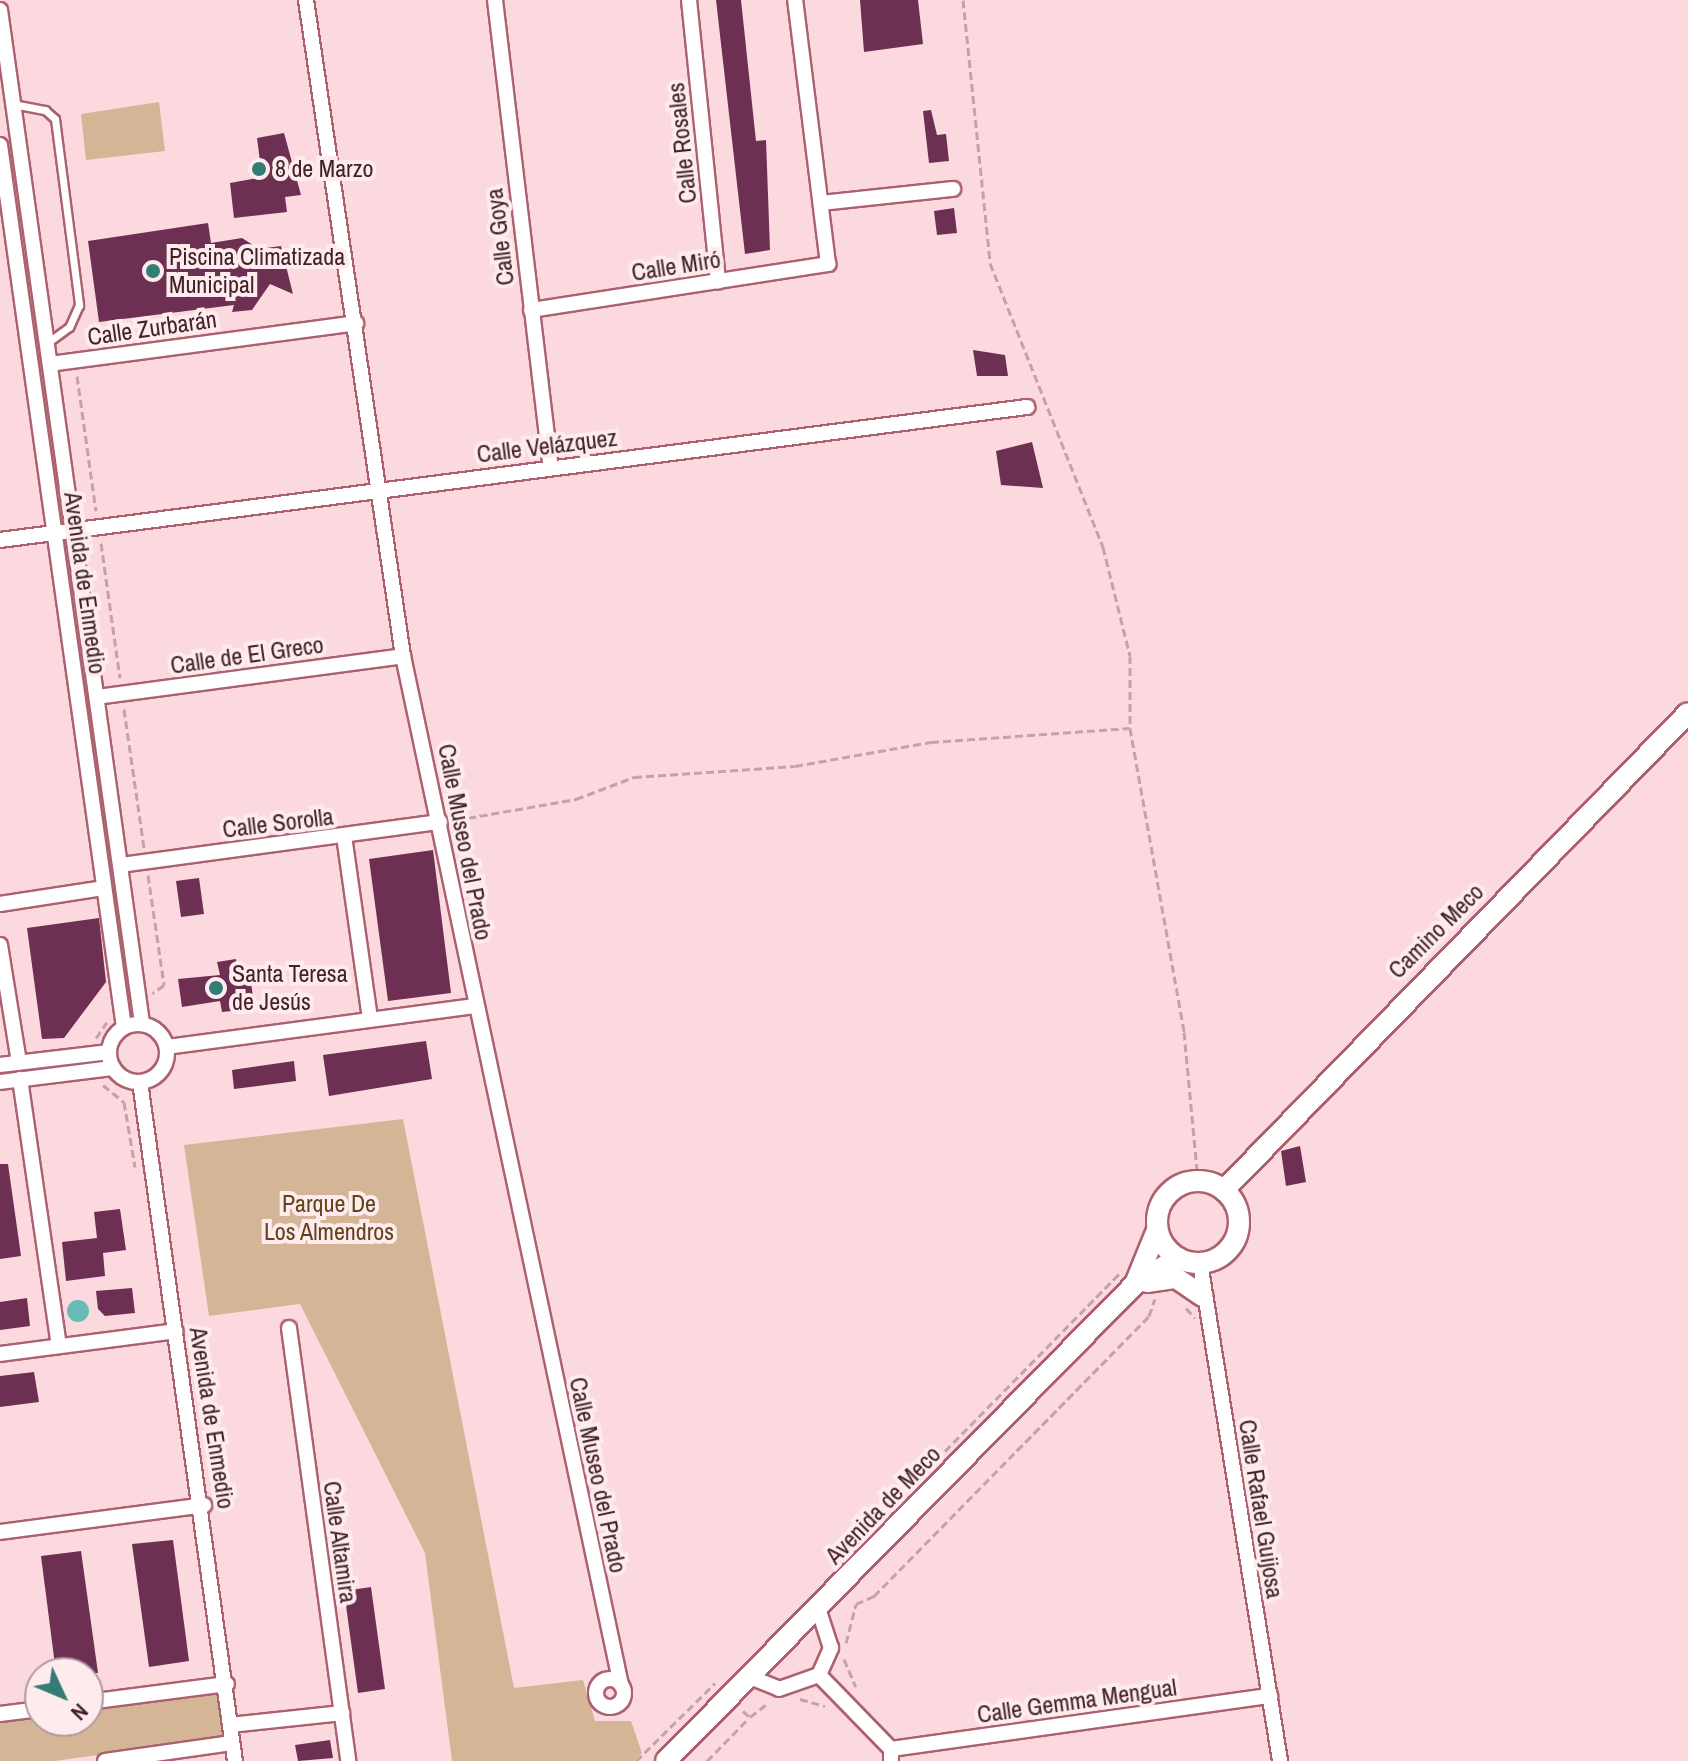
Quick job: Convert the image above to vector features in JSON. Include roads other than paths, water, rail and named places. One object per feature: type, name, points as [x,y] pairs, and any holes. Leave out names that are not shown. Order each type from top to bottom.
[{"type":"street","name":"Calle Museo del Prado","points":[[306,0],[403,656],[621,1685]]},
{"type":"street","name":"Calle Goya","points":[[495,0],[551,468]]},
{"type":"street","name":"Calle Rosales","points":[[689,0],[718,282]]},
{"type":"street","points":[[795,0],[821,203],[953,189]]},
{"type":"street","name":"Avenida de Enmedio","points":[[0,10],[142,1023]]},
{"type":"street","name":"Avenida de Enmedio","points":[[0,145],[7,248],[56,532],[124,1027]]},
{"type":"street","name":"Calle Miró","points":[[531,310],[828,264],[821,203]]},
{"type":"street","name":"Calle Zurbarán","points":[[50,364],[356,323]]},
{"type":"street","name":"Calle Velázquez","points":[[0,540],[1027,407]]},
{"type":"street","name":"Calle de El Greco","points":[[97,697],[403,656]]},
{"type":"street","name":"Camino Meco","points":[[1224,1190],[1688,713]]},
{"type":"street","name":"Calle Sorolla","points":[[121,865],[440,822]]},
{"type":"street","points":[[344,836],[370,1018]]},
{"type":"street","points":[[0,904],[103,888]]},
{"type":"street","points":[[0,945],[19,1062]]},
{"type":"street","points":[[167,1047],[475,1006]]},
{"type":"street","points":[[0,1082],[113,1068],[140,1082],[159,1074],[167,1047],[159,1031],[142,1023],[124,1027],[109,1052],[113,1068]]},
{"type":"street","points":[[0,1065],[109,1052]]},
{"type":"street","points":[[20,1079],[59,1346]]},
{"type":"street","name":"Avenida de Enmedio","points":[[140,1082],[204,1505],[235,1761]]},
{"type":"street","points":[[1198,1180],[1224,1190],[1239,1213],[1235,1241],[1200,1263],[1178,1258],[1157,1230],[1166,1195],[1198,1180]]},
{"type":"street","name":"Avenida de Meco","points":[[666,1761],[818,1608],[1129,1278],[1157,1230]]},
{"type":"street","name":"Avenida de Meco","points":[[1129,1278],[1178,1258]]},
{"type":"street","name":"Calle Rafael Guijosa","points":[[1200,1263],[1280,1761]]},
{"type":"street","points":[[1129,1278],[1176,1278],[1203,1296]]},
{"type":"street","name":"Calle Altamira","points":[[289,1328],[348,1761]]},
{"type":"street","points":[[0,1354],[176,1331]]},
{"type":"street","points":[[0,1532],[204,1505]]},
{"type":"street","points":[[750,1677],[779,1689],[819,1675],[831,1648],[818,1608]]},
{"type":"street","points":[[819,1675],[891,1755]]},
{"type":"street","points":[[104,1700],[227,1684]]},
{"type":"street","name":"Calle Gemma Mengual","points":[[891,1755],[1270,1696]]},
{"type":"street","points":[[0,1714],[24,1711]]},
{"type":"street","points":[[230,1725],[342,1713]]},
{"type":"street","points":[[105,1761],[232,1743]]},
{"type":"lane","points":[[13,104],[45,110],[55,119],[79,305],[69,327],[47,343]]},
{"type":"water","points":[[78,1300],[86,1303],[89,1311],[86,1319],[78,1322],[70,1319],[67,1311],[70,1303]]},
{"type":"place","name":"8 de Marzo","points":[[259,169]]},
{"type":"place","name":"Piscina Climatizada Municipal","points":[[153,271]]},
{"type":"place","name":"Santa Teresa de Jesús","points":[[216,988]]},
{"type":"park label","name":"Parque De Los Almendros","points":[[329,1218]]}]
